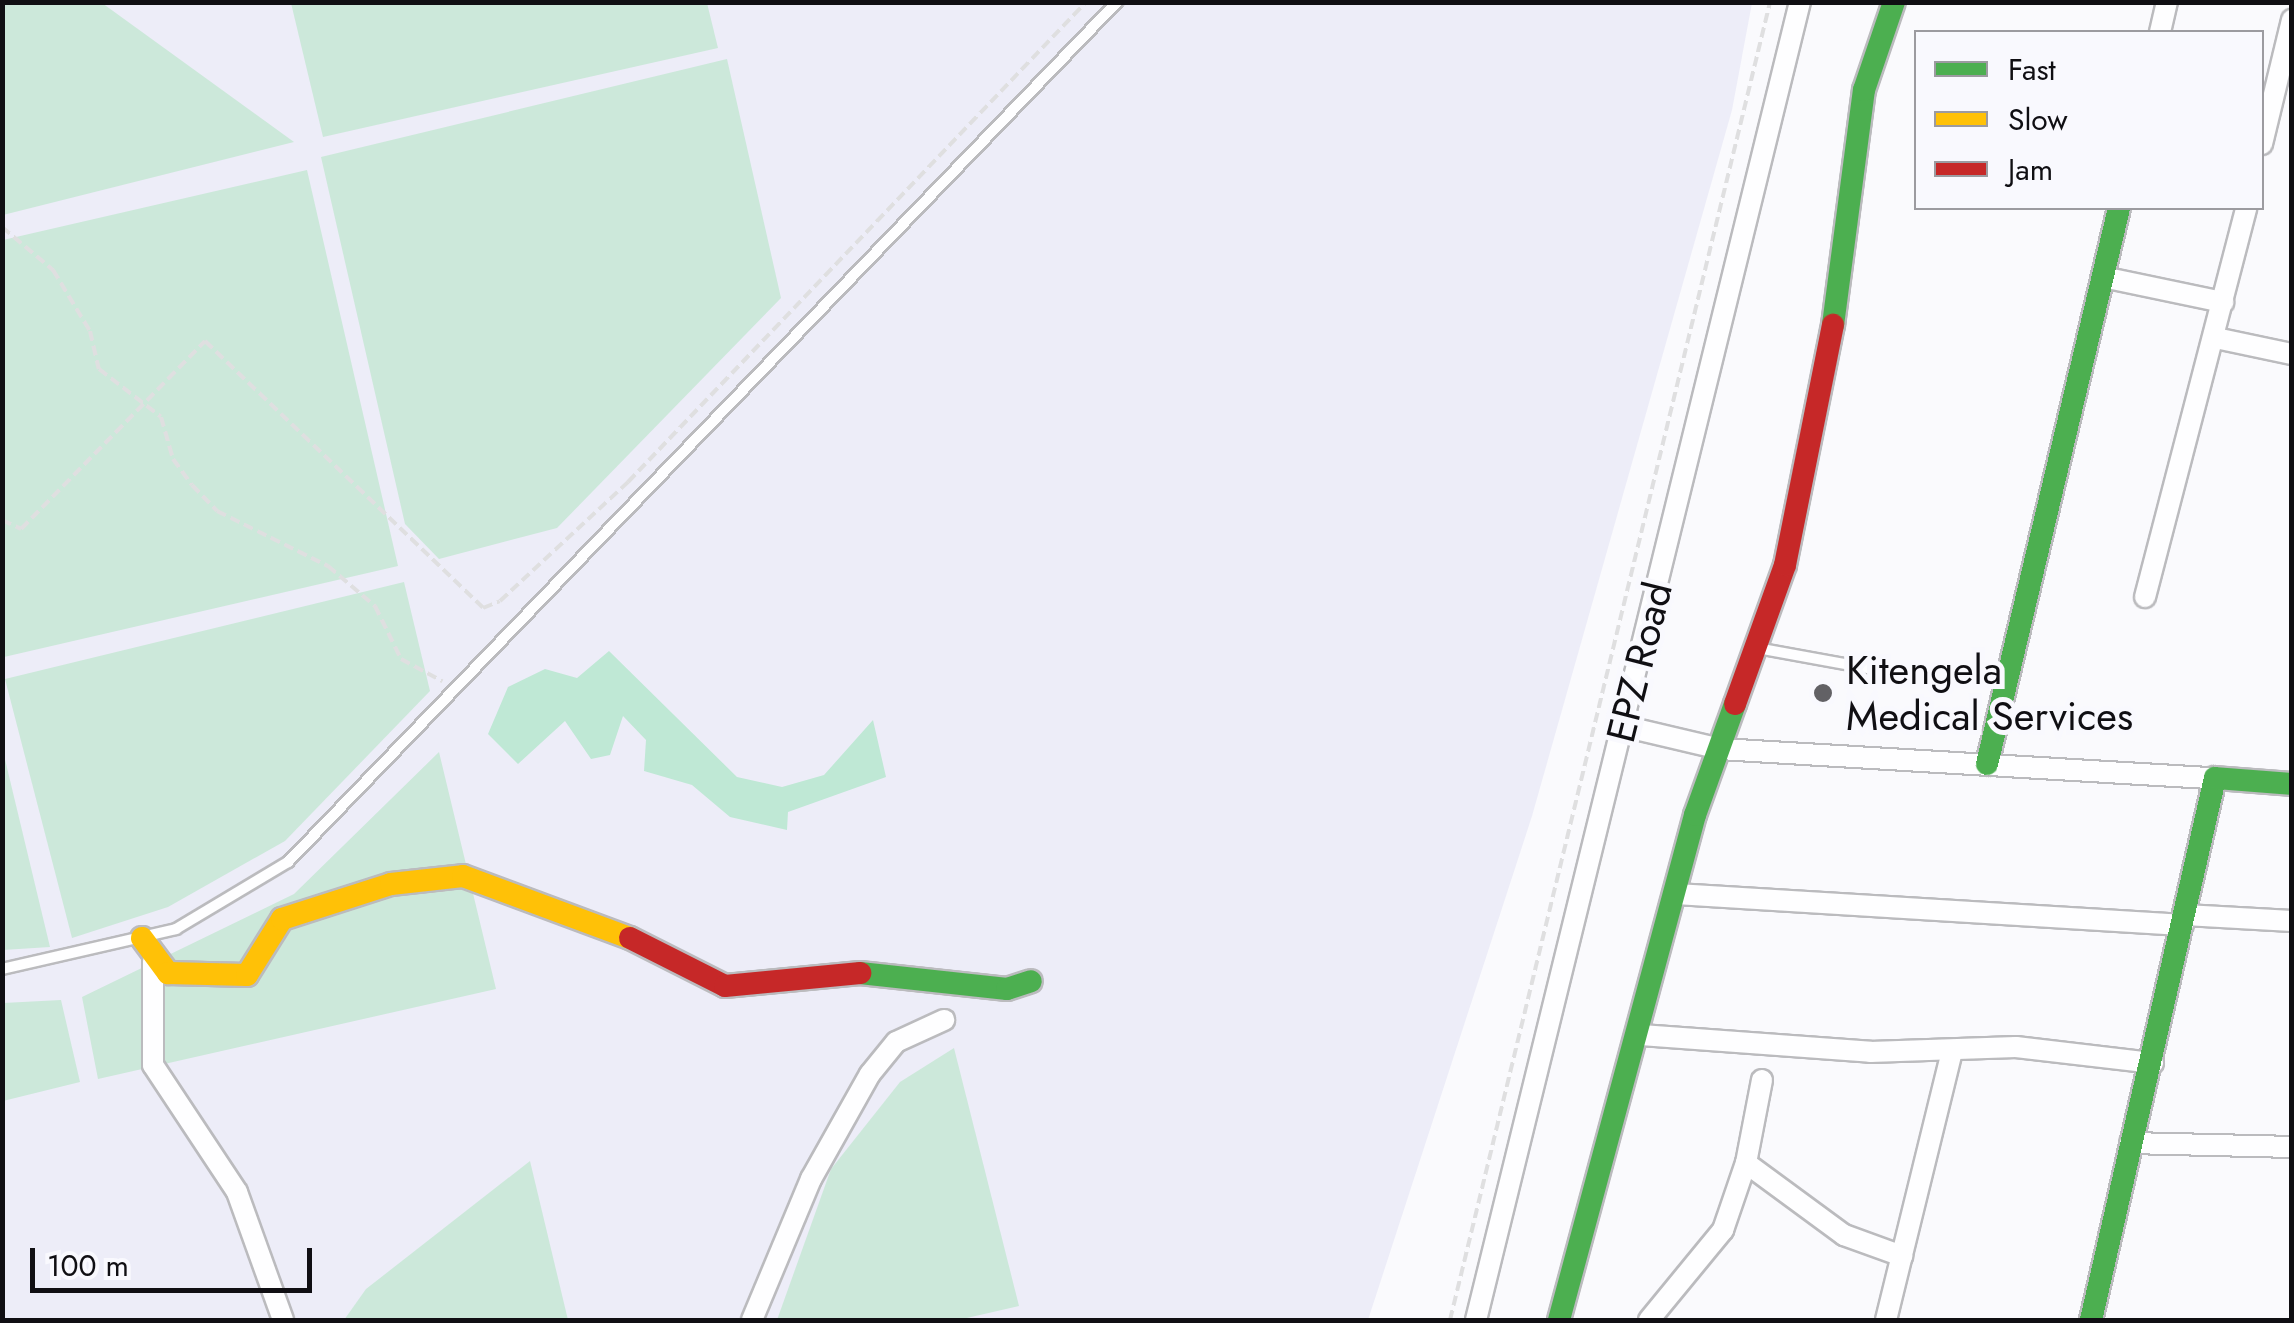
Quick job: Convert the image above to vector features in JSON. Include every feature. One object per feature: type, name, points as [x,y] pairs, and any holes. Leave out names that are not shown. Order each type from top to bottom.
[{"type":"street","name":"EPZ Road","points":[[1476,1320],[1800,2]]},
{"type":"street","points":[[1559,1320],[1641,1035],[1676,894],[1756,648],[1826,382],[1864,90],[1894,2]]},
{"type":"street","points":[[2160,30],[2167,2]]},
{"type":"street","points":[[2264,136],[2292,20]]},
{"type":"street","points":[[1987,764],[2119,210]]},
{"type":"street","points":[[2145,596],[2216,338],[2246,210]]},
{"type":"street","points":[[2103,277],[2223,302]]},
{"type":"street","points":[[2216,338],[2292,354]]},
{"type":"street","points":[[1624,726],[1720,749],[2292,784]]},
{"type":"street","points":[[2090,1320],[2130,1143],[2153,1063],[2216,778]]},
{"type":"street","points":[[153,961],[168,973],[247,976],[282,919],[391,884],[463,876],[619,928],[645,952],[725,986],[880,971],[1007,988],[1031,981]]},
{"type":"street","points":[[1676,894],[2292,922]]},
{"type":"street","points":[[142,938],[153,961],[153,1065],[237,1192],[283,1320]]},
{"type":"street","points":[[752,1320],[811,1179],[870,1074],[896,1042],[944,1020]]},
{"type":"street","points":[[1641,1035],[1952,1052],[2016,1048],[2153,1063]]},
{"type":"street","points":[[1886,1320],[1952,1052]]},
{"type":"street","points":[[1649,1320],[1723,1230],[1746,1163],[1762,1080]]},
{"type":"street","points":[[2130,1143],[2292,1148]]},
{"type":"street","points":[[1746,1163],[1844,1235],[1902,1256]]},
{"type":"lane","points":[[2,969],[176,929],[288,862],[1117,2]]},
{"type":"lane","points":[[1756,648],[1872,669]]},
{"type":"path","points":[[2,520],[20,528],[206,340],[483,608],[500,601],[628,482],[1086,2]]},
{"type":"path","points":[[1450,1320],[1770,2]]},
{"type":"path","points":[[2,227],[54,270],[90,331],[99,369],[161,416],[172,459],[217,511],[309,552],[375,606],[401,658],[458,688]]},
{"type":"shaded area","points":[[3,3],[1752,3],[1732,110],[1532,816],[1368,1320],[3,1320]]},
{"type":"green space","points":[[3,2],[102,3],[294,142],[3,215]]},
{"type":"green space","points":[[291,3],[707,3],[718,48],[323,137]]},
{"type":"green space","points":[[727,59],[781,298],[557,528],[439,559],[405,524],[321,157]]},
{"type":"green space","points":[[307,170],[398,566],[4,657],[3,240]]},
{"type":"green space","points":[[404,582],[430,691],[285,841],[168,907],[72,938],[5,679]]},
{"type":"green space","points":[[609,651],[737,777],[782,787],[824,775],[873,720],[886,777],[788,812],[787,830],[730,817],[692,785],[644,771],[646,740],[623,716],[610,755],[591,759],[565,721],[518,764],[488,734],[508,687],[545,669],[577,678]]},
{"type":"green space","points":[[3,751],[50,947],[3,950]]},
{"type":"green space","points":[[439,752],[496,989],[98,1079],[82,997],[294,894]]},
{"type":"green space","points":[[61,1000],[80,1082],[3,1101],[3,1003]]},
{"type":"green space","points":[[954,1048],[1019,1306],[958,1320],[777,1320],[831,1169],[900,1082]]},
{"type":"green space","points":[[530,1161],[568,1320],[344,1320],[366,1289]]},
{"type":"traffic: fast","points":[[1833,325],[1864,90],[1894,2]]},
{"type":"traffic: fast","points":[[1987,764],[2119,210]]},
{"type":"traffic: fast","points":[[1559,1320],[1695,815],[1735,704]]},
{"type":"traffic: fast","points":[[2091,1320],[2215,778],[2292,784]]},
{"type":"traffic: fast","points":[[860,973],[1007,989],[1031,981]]},
{"type":"traffic: slow","points":[[142,938],[168,973],[247,975],[282,919],[391,884],[463,876],[630,938]]},
{"type":"traffic: jam","points":[[1735,704],[1785,565],[1833,325]]},
{"type":"traffic: jam","points":[[630,938],[725,986],[860,973]]},
{"type":"place","name":"Kitengela Medical Services","points":[[1823,693]]}]
